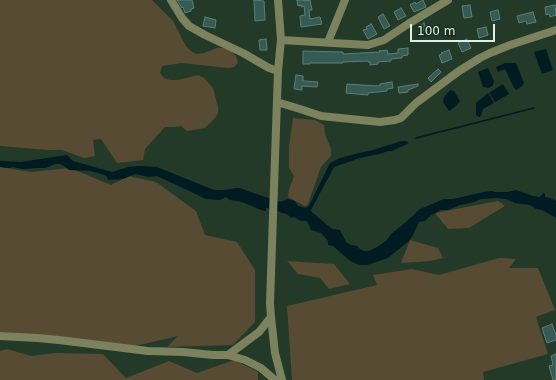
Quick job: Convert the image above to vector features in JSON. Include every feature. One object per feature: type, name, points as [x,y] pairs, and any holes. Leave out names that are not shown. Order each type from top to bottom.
[{"type":"street","points":[[171,0],[182,18],[189,26],[269,68],[278,71]]},
{"type":"street","points":[[278,0],[280,40],[270,303],[275,354],[282,380]]},
{"type":"street","points":[[328,42],[345,0]]},
{"type":"street","points":[[280,40],[368,45],[384,40],[448,0]]},
{"type":"street","points":[[277,102],[300,108],[321,116],[380,122],[396,120],[401,118],[416,104],[459,70],[480,58],[510,45],[556,30]]},
{"type":"street","points":[[228,355],[259,332],[271,317]]},
{"type":"street","points":[[0,336],[52,339],[148,351],[228,355],[245,360],[261,368],[275,380]]},
{"type":"shaded area","points":[[0,0],[152,0],[174,22],[186,46],[191,51],[197,54],[217,48],[224,48],[236,56],[238,63],[234,67],[228,68],[182,63],[162,66],[160,73],[164,78],[170,80],[178,80],[198,75],[204,78],[213,88],[218,113],[205,128],[187,131],[181,126],[165,127],[145,149],[143,160],[117,163],[101,139],[93,140],[95,156],[84,158],[62,150],[0,146]]},
{"type":"shaded area","points":[[293,118],[315,120],[324,125],[325,134],[331,149],[331,156],[321,167],[308,204],[305,206],[288,197],[294,176],[289,168],[289,146]]},
{"type":"shaded area","points":[[0,167],[31,172],[70,168],[111,185],[128,176],[156,182],[196,211],[205,235],[237,242],[255,270],[255,322],[233,345],[167,347],[178,336],[135,346],[0,332]]},
{"type":"shaded area","points":[[498,201],[505,206],[469,228],[448,229],[435,213]]},
{"type":"shaded area","points":[[410,240],[438,248],[443,258],[431,261],[401,263]]},
{"type":"shaded area","points":[[499,258],[516,259],[509,268],[538,268],[555,310],[536,317],[548,354],[483,372],[484,380],[292,380],[287,306],[377,285],[373,275],[412,269],[439,275]]},
{"type":"shaded area","points":[[287,261],[334,264],[350,284],[329,289],[320,278],[298,274]]},
{"type":"shaded area","points":[[7,349],[31,356],[55,353],[103,354],[126,378],[169,361],[197,373],[234,360],[258,372],[258,380],[0,380],[0,351]]},
{"type":"water","points":[[546,49],[553,70],[542,74],[534,52]]},
{"type":"water","points":[[505,63],[516,63],[524,83],[516,90],[505,69],[498,72],[496,67]]},
{"type":"water","points":[[488,68],[494,81],[493,85],[489,88],[483,87],[478,72]]},
{"type":"water","points":[[503,84],[509,94],[495,102],[489,93]]},
{"type":"water","points":[[450,90],[454,91],[460,101],[449,111],[443,102],[444,97]]},
{"type":"water","points":[[488,93],[494,103],[483,109],[481,116],[479,117],[476,115],[476,103]]},
{"type":"water","points":[[402,141],[409,143],[392,151],[360,158],[334,167],[311,210],[327,225],[333,229],[340,230],[346,242],[351,245],[357,246],[364,251],[369,251],[386,241],[391,234],[420,209],[444,199],[453,199],[484,192],[508,192],[516,190],[540,197],[543,193],[545,194],[545,197],[556,201],[556,218],[530,205],[515,203],[506,199],[481,199],[448,210],[441,210],[430,216],[425,221],[419,222],[409,241],[388,258],[367,265],[360,265],[349,260],[333,246],[328,245],[328,241],[321,233],[311,230],[307,221],[301,221],[294,217],[291,218],[287,214],[280,212],[280,202],[288,199],[295,201],[298,206],[305,208],[309,206],[330,163],[340,158]]},
{"type":"water","points":[[67,155],[73,161],[112,172],[128,167],[157,167],[214,190],[240,188],[267,198],[266,211],[242,202],[230,200],[226,197],[220,200],[206,199],[157,176],[149,177],[135,174],[123,179],[108,180],[104,175],[90,171],[69,170],[60,164],[55,164],[46,168],[26,169],[0,167],[0,161],[21,162]]},
{"type":"building","points":[[177,0],[192,0],[194,8],[185,13],[183,7],[182,8]]},
{"type":"building","points":[[254,0],[264,1],[265,20],[255,21]]},
{"type":"building","points":[[297,0],[310,0],[312,10],[309,10],[310,19],[320,17],[322,24],[301,27],[300,16],[305,15],[304,6],[298,6]]},
{"type":"building","points":[[423,0],[426,7],[414,12],[410,5],[415,2],[416,4]]},
{"type":"building","points":[[470,5],[472,17],[464,18],[462,6]]},
{"type":"building","points":[[555,5],[556,15],[550,17],[549,14],[546,15],[545,7]]},
{"type":"building","points":[[401,8],[406,16],[398,20],[394,12]]},
{"type":"building","points":[[498,10],[500,19],[492,21],[490,12]]},
{"type":"building","points":[[533,12],[536,22],[527,24],[526,21],[519,23],[517,16]]},
{"type":"building","points":[[383,14],[390,26],[384,29],[378,17]]},
{"type":"building","points":[[205,17],[216,20],[215,28],[203,26]]},
{"type":"building","points":[[424,23],[426,29],[421,31],[419,26]]},
{"type":"building","points":[[371,24],[377,34],[368,39],[363,30],[367,29],[366,27]]},
{"type":"building","points":[[486,27],[488,35],[479,38],[477,29]]},
{"type":"building","points":[[266,39],[267,50],[260,50],[259,40]]},
{"type":"building","points":[[467,39],[471,48],[462,52],[458,43]]},
{"type":"building","points":[[408,48],[408,55],[402,56],[402,58],[391,59],[391,61],[378,62],[378,64],[370,65],[370,62],[368,61],[303,64],[303,51],[343,52],[343,54],[380,52],[379,51],[387,50],[388,54],[398,53],[398,49]]},
{"type":"building","points":[[449,50],[452,59],[442,63],[439,55]]},
{"type":"building","points":[[438,69],[441,72],[431,82],[428,78]]},
{"type":"building","points":[[296,75],[303,76],[303,81],[318,82],[317,87],[302,86],[302,90],[294,89]]},
{"type":"building","points":[[392,82],[393,88],[387,89],[387,91],[368,93],[368,95],[346,93],[347,84],[380,86],[380,84]]},
{"type":"building","points":[[418,84],[418,86],[408,90],[408,92],[399,93],[398,87]]},
{"type":"building","points":[[552,324],[556,335],[556,340],[547,343],[542,328]]},
{"type":"building","points":[[556,354],[556,380],[553,380],[549,366],[553,365],[551,356]]},
{"type":"waterway","points":[[416,138],[534,108]]},
{"type":"waterway","points":[[255,199],[293,211]]}]
